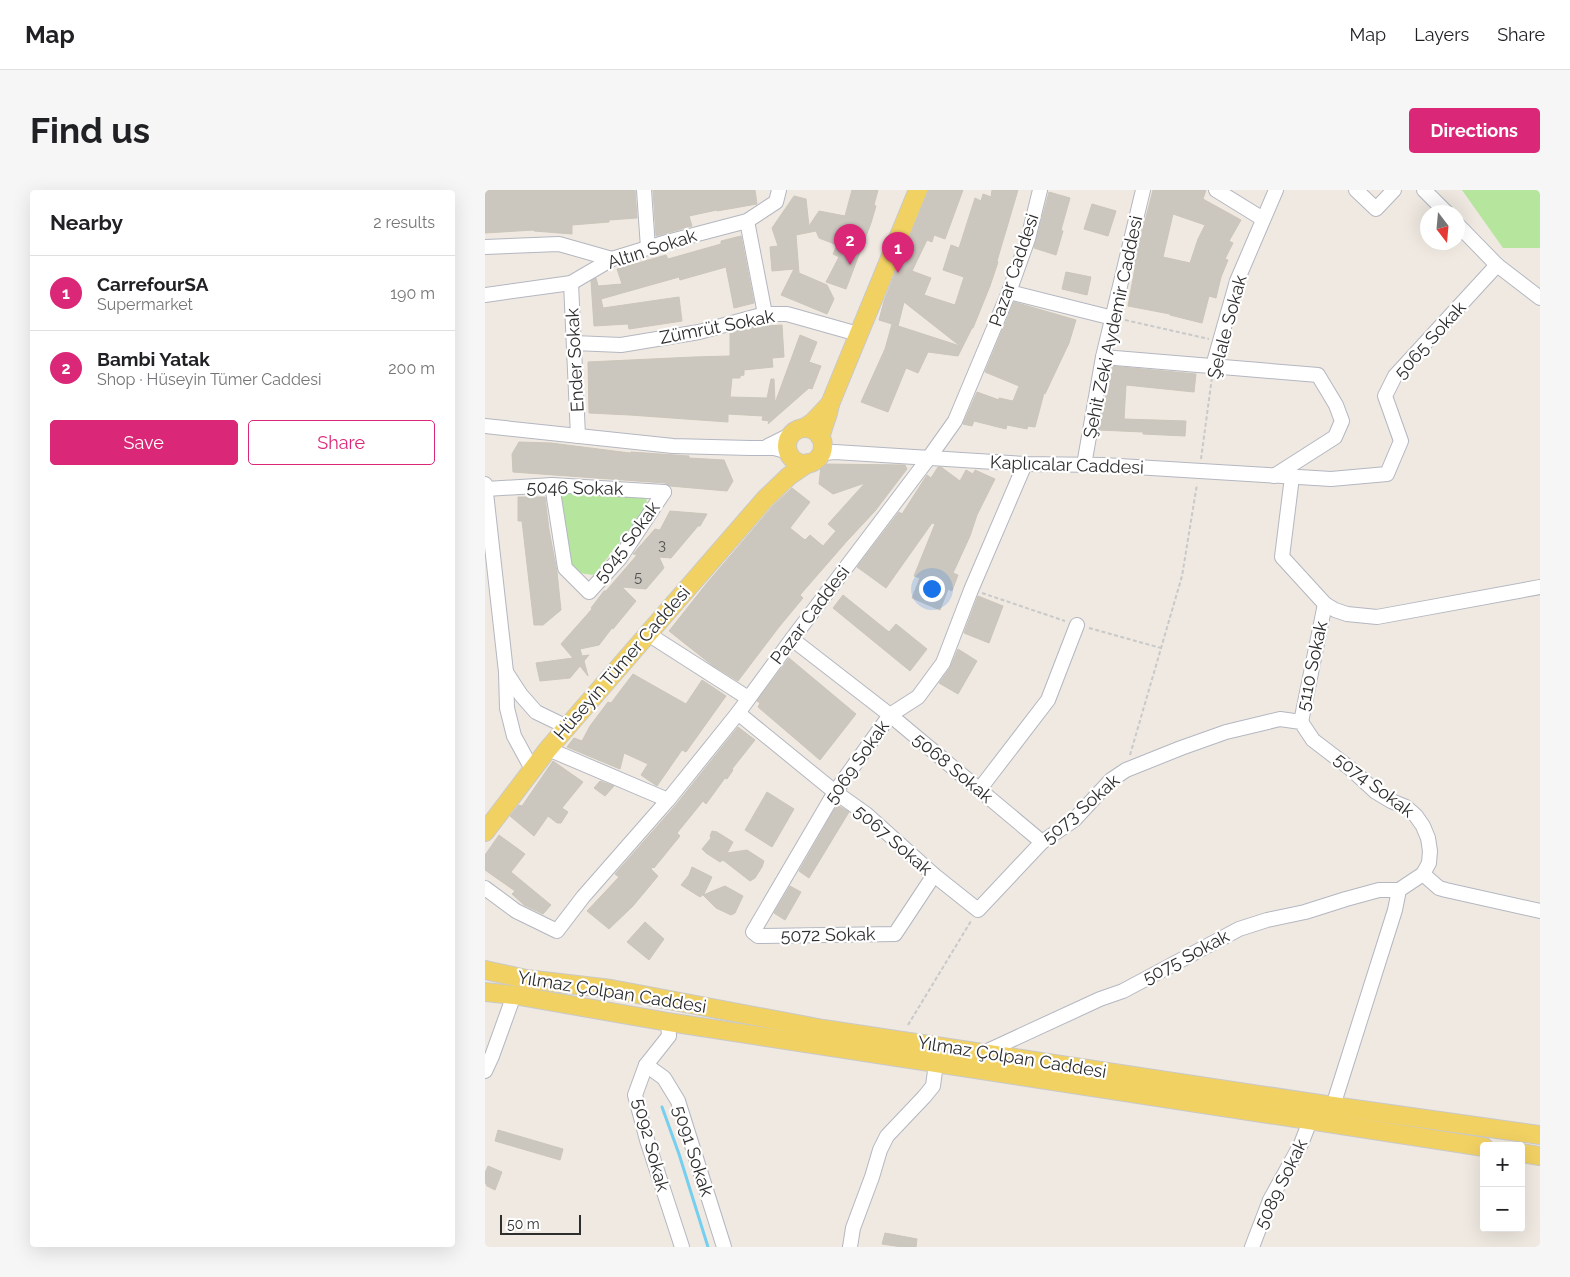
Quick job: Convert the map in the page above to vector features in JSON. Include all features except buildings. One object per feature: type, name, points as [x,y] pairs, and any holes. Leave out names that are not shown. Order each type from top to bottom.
[{"type":"main road","points":[[789,452],[799,462],[817,449],[829,413],[830,404],[918,190]]},
{"type":"main road","points":[[798,431],[813,422],[830,404]]},
{"type":"main road","points":[[798,431],[815,431],[817,449]]},
{"type":"main road","name":"Hüseyin Tümer Caddesi","points":[[765,499],[781,471],[789,452],[788,443],[798,431]]},
{"type":"main road","name":"Hüseyin Tümer Caddesi","points":[[485,832],[532,769],[567,727],[765,499],[817,449]]},
{"type":"main road","name":"Yılmaz Çolpan Caddesi","points":[[485,970],[526,979],[611,989],[823,1029],[1333,1106],[1540,1135]]},
{"type":"main road","name":"Yılmaz Çolpan Caddesi","points":[[485,992],[515,995],[668,1022],[1480,1146]]},
{"type":"main road","points":[[1525,1154],[1540,1156]]},
{"type":"street","points":[[644,190],[648,248]]},
{"type":"street","name":"Altın Sokak","points":[[485,295],[571,283],[612,259],[747,221],[776,202],[779,190]]},
{"type":"street","name":"Pazar Caddesi","points":[[485,888],[516,911],[557,931],[583,896],[668,800],[738,714],[748,698],[955,422],[1009,292],[1028,239],[1040,190]]},
{"type":"street","name":"Şehit Zeki Aydemir Caddesi","points":[[1084,465],[1103,357],[1143,190]]},
{"type":"street","points":[[1216,190],[1263,219]]},
{"type":"street","name":"Şelale Sokak","points":[[1213,366],[1237,281],[1276,190]]},
{"type":"street","points":[[1356,190],[1376,209],[1394,190]]},
{"type":"street","points":[[1424,190],[1439,205]]},
{"type":"street","points":[[747,221],[765,314]]},
{"type":"street","points":[[1465,232],[1497,265],[1540,298]]},
{"type":"street","points":[[485,247],[559,244],[612,259]]},
{"type":"street","name":"5065 Sokak","points":[[1292,477],[1331,479],[1387,474],[1401,441],[1385,396],[1395,376],[1497,265]]},
{"type":"street","name":"Ender Sokak","points":[[571,283],[578,436]]},
{"type":"street","points":[[1009,292],[1113,318]]},
{"type":"street","name":"Zümrüt Sokak","points":[[574,343],[621,345],[699,332],[765,314],[787,314],[858,334]]},
{"type":"street","points":[[1103,357],[1317,375],[1336,405],[1342,421],[1335,436],[1274,476]]},
{"type":"street","points":[[485,426],[673,446],[775,448],[789,452]]},
{"type":"street","points":[[763,448],[798,431]]},
{"type":"street","name":"Kaplıcalar Caddesi","points":[[817,449],[825,453],[1292,477]]},
{"type":"street","name":"5069 Sokak","points":[[753,932],[835,792],[890,715],[918,697],[943,663],[971,590],[1025,464]]},
{"type":"street","name":"5110 Sokak","points":[[1292,477],[1282,557],[1325,604],[1301,722]]},
{"type":"street","points":[[485,484],[491,584],[506,672],[507,708],[514,736],[532,769]]},
{"type":"street","name":"5046 Sokak","points":[[485,489],[552,485],[664,492]]},
{"type":"street","name":"5045 Sokak","points":[[552,485],[565,568],[589,592],[620,558],[664,492]]},
{"type":"street","points":[[1325,604],[1347,614],[1377,617],[1540,587]]},
{"type":"street","points":[[979,790],[1048,700],[1077,625]]},
{"type":"street","points":[[648,634],[748,698]]},
{"type":"street","name":"5068 Sokak","points":[[792,639],[890,715],[1042,842]]},
{"type":"street","points":[[506,672],[521,695],[536,712],[567,727]]},
{"type":"street","name":"5067 Sokak","points":[[738,714],[835,792],[867,814],[934,875],[978,910]]},
{"type":"street","points":[[1126,770],[1226,732],[1280,719],[1301,722]]},
{"type":"street","name":"5074 Sokak","points":[[1301,722],[1313,740],[1376,792],[1405,807],[1416,816],[1428,838],[1430,851],[1429,864],[1423,874]]},
{"type":"street","points":[[548,749],[668,800]]},
{"type":"street","name":"5073 Sokak","points":[[978,910],[1042,842],[1073,820],[1111,780],[1126,770]]},
{"type":"street","points":[[1333,1106],[1395,910],[1399,890],[1423,874],[1439,888],[1540,911]]},
{"type":"street","name":"5072 Sokak","points":[[753,932],[758,936],[895,934],[934,875]]},
{"type":"street","name":"5075 Sokak","points":[[983,1053],[1100,999],[1123,991],[1239,929],[1379,890],[1399,890]]},
{"type":"street","points":[[485,1071],[493,1056],[515,995]]},
{"type":"street","name":"5092 Sokak","points":[[668,1022],[669,1036],[646,1065],[635,1095],[647,1140],[682,1247]]},
{"type":"street","points":[[850,1247],[853,1228],[880,1150],[887,1136],[925,1097],[933,1086],[936,1063]]},
{"type":"street","name":"5091 Sokak","points":[[646,1065],[664,1078],[678,1101],[724,1247]]},
{"type":"street","name":"5089 Sokak","points":[[1252,1247],[1270,1200],[1301,1144],[1310,1121]]},
{"type":"path","points":[[1113,318],[1220,342]]},
{"type":"path","name":"Şelale Sokak","points":[[1199,471],[1213,366]]},
{"type":"path","name":"5073 Sokak","points":[[1126,770],[1181,576],[1199,471]]},
{"type":"path","points":[[908,1025],[978,910]]},
{"type":"green space","points":[[1462,190],[1540,190],[1540,248],[1503,248]]},
{"type":"green space","points":[[561,491],[593,492],[646,498],[648,506],[594,575],[577,571],[571,562]]},
{"type":"waterway","points":[[662,1107],[708,1247]]},
{"type":"place","name":"Bambi Yatak","points":[[850,265]]},
{"type":"place","name":"CarrefourSA","points":[[898,273]]}]
